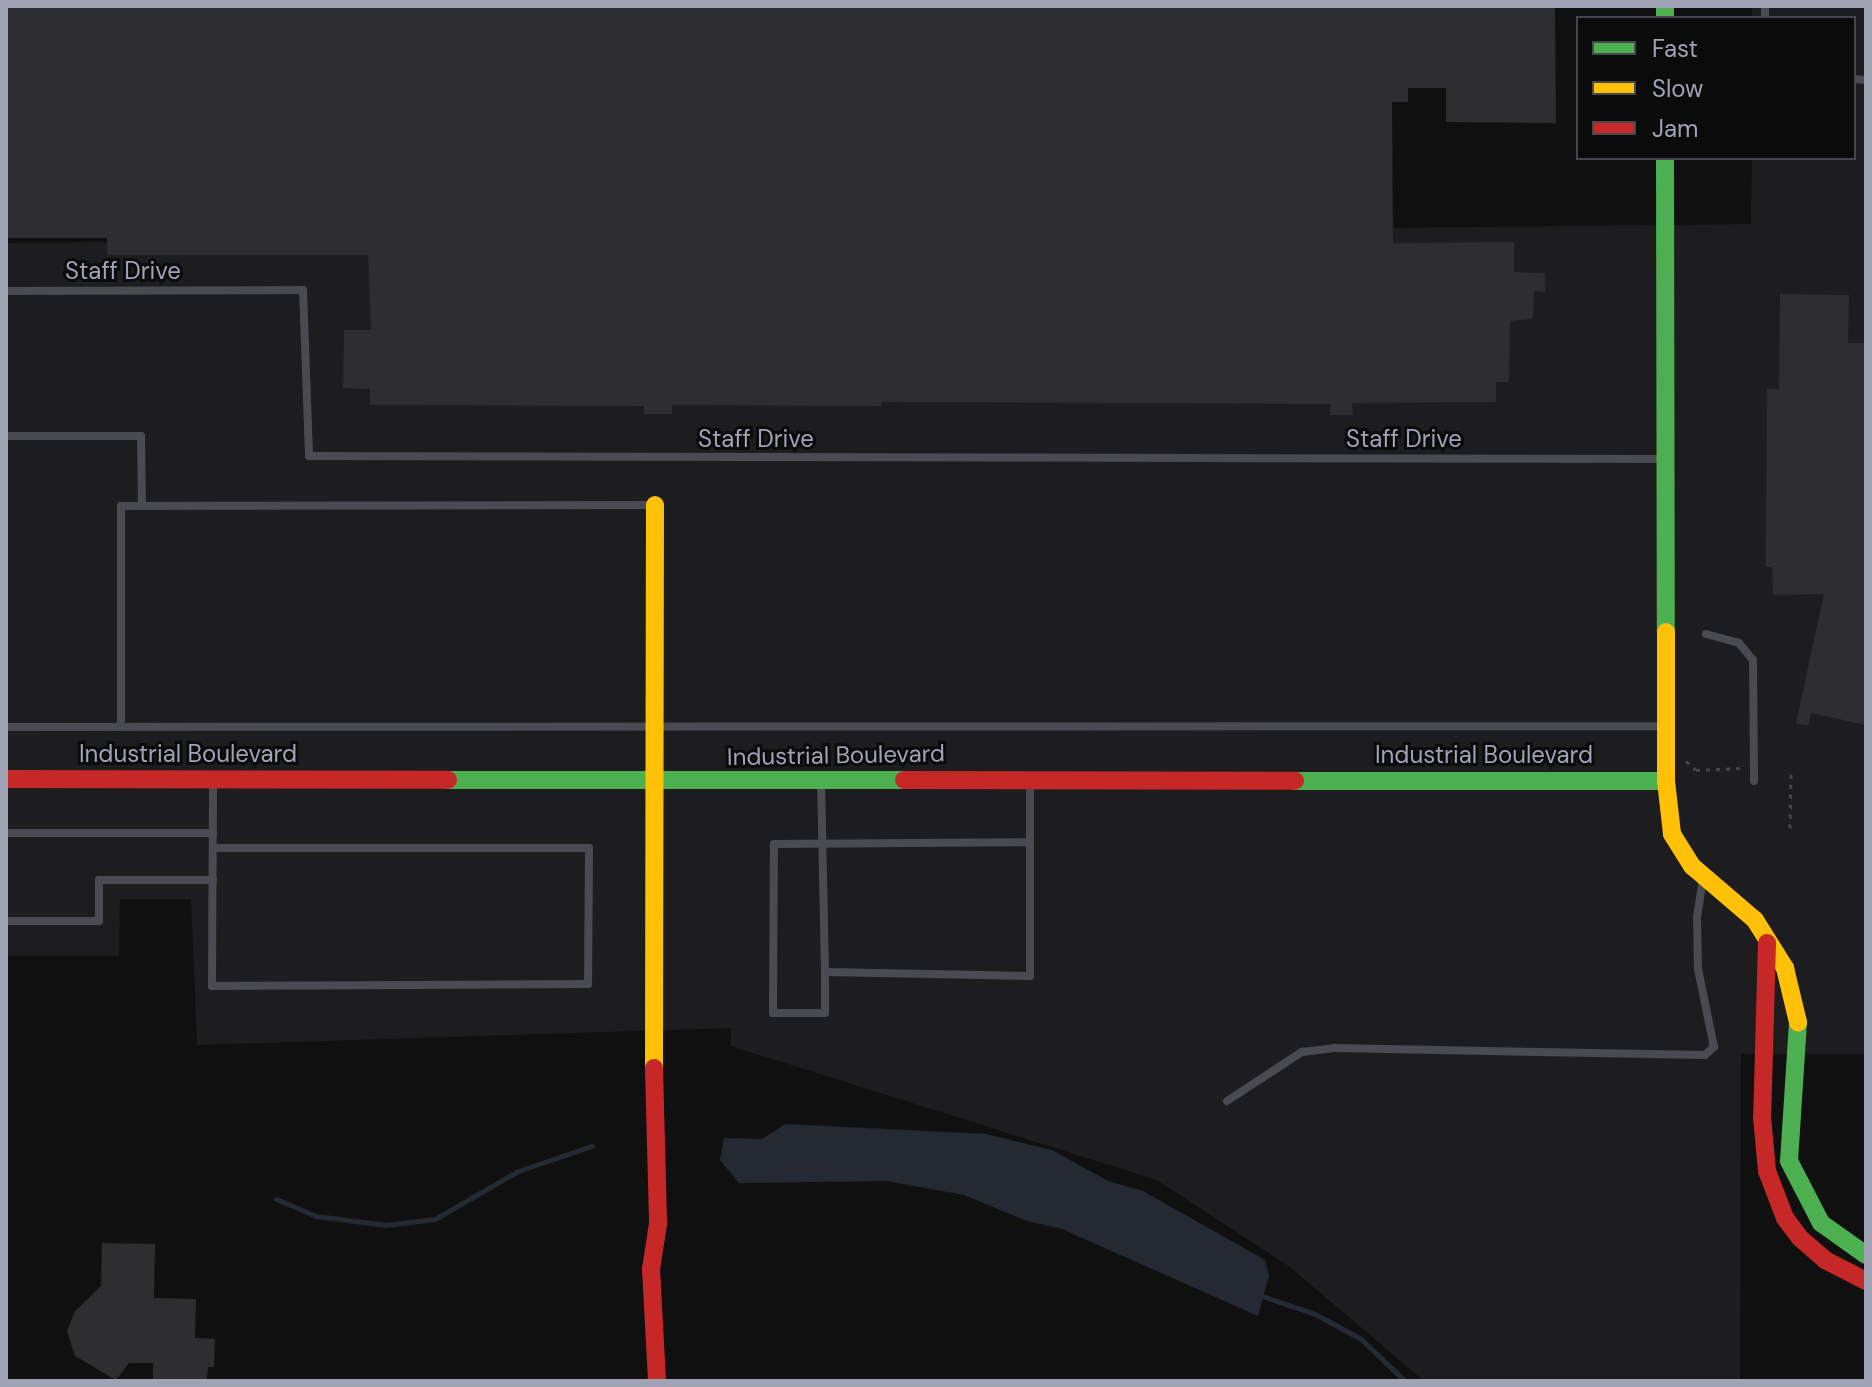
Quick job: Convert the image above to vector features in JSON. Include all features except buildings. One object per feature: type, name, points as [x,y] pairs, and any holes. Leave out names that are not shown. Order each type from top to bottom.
[{"type":"street","points":[[1665,160],[1666,781],[1672,834],[1704,876],[1755,920],[1785,968],[1798,1023],[1788,1146],[1795,1178],[1821,1223],[1866,1255]]},
{"type":"street","points":[[648,505],[665,727],[656,781],[654,1196],[658,1224],[651,1269],[657,1381]]},
{"type":"street","name":"Industrial Boulevard","points":[[6,779],[1666,781]]},
{"type":"street","points":[[1767,941],[1762,1117],[1767,1171],[1785,1218],[1800,1238],[1825,1260],[1866,1281]]},
{"type":"lane","name":"Staff Drive","points":[[6,291],[303,290],[309,456],[1665,459]]},
{"type":"lane","points":[[6,436],[141,436],[142,506]]},
{"type":"lane","points":[[121,726],[121,506],[648,505]]},
{"type":"lane","points":[[1706,634],[1739,643],[1753,660],[1754,781]]},
{"type":"lane","points":[[6,727],[1666,726]]},
{"type":"lane","points":[[825,972],[1030,976],[1030,778]]},
{"type":"lane","points":[[213,779],[212,986],[588,984],[589,848],[213,848]]},
{"type":"lane","points":[[821,780],[822,844],[825,972],[825,1013],[773,1013],[774,844],[822,844],[1030,842]]},
{"type":"lane","points":[[6,833],[213,833]]},
{"type":"lane","points":[[1227,1101],[1302,1052],[1334,1048],[1705,1055],[1714,1047],[1698,969],[1697,917],[1704,876]]},
{"type":"lane","points":[[6,921],[99,921],[99,880],[213,880]]},
{"type":"path","points":[[1689,766],[1754,767]]},
{"type":"path","points":[[1790,828],[1791,770]]},
{"type":"shaded area","points":[[1752,6],[1866,6],[1866,1054],[1741,1054],[1740,1381],[1424,1381],[1290,1267],[1157,1180],[731,1046],[731,1028],[197,1045],[191,899],[120,899],[119,956],[6,956],[6,243],[1751,224],[1752,160],[1856,160],[1856,16],[1752,16]]},
{"type":"shaded area","points":[[785,1124],[986,1134],[1052,1150],[1108,1181],[1143,1191],[1265,1260],[1269,1276],[1258,1316],[1062,1229],[1027,1221],[964,1195],[886,1181],[739,1183],[720,1160],[724,1138],[762,1139]]},
{"type":"waterway","points":[[276,1199],[316,1216],[386,1225],[435,1219],[518,1171],[592,1146]]},
{"type":"waterway","points":[[1259,1295],[1315,1314],[1361,1339],[1405,1381]]},
{"type":"traffic: fast","points":[[1665,6],[1665,16]]},
{"type":"traffic: fast","points":[[1665,160],[1666,632]]},
{"type":"traffic: fast","points":[[448,780],[904,780]]},
{"type":"traffic: fast","points":[[1295,781],[1666,781]]},
{"type":"traffic: fast","points":[[1798,1022],[1789,1161],[1821,1223],[1866,1255]]},
{"type":"traffic: slow","points":[[654,1068],[655,505]]},
{"type":"traffic: slow","points":[[1666,632],[1666,781],[1672,834],[1692,866],[1755,920],[1785,968],[1798,1022]]},
{"type":"traffic: jam","points":[[6,779],[448,780]]},
{"type":"traffic: jam","points":[[904,780],[1295,781]]},
{"type":"traffic: jam","points":[[1767,943],[1762,1117],[1767,1171],[1785,1218],[1800,1238],[1825,1260],[1866,1281]]},
{"type":"traffic: jam","points":[[654,1068],[658,1224],[651,1269],[657,1381]]}]
